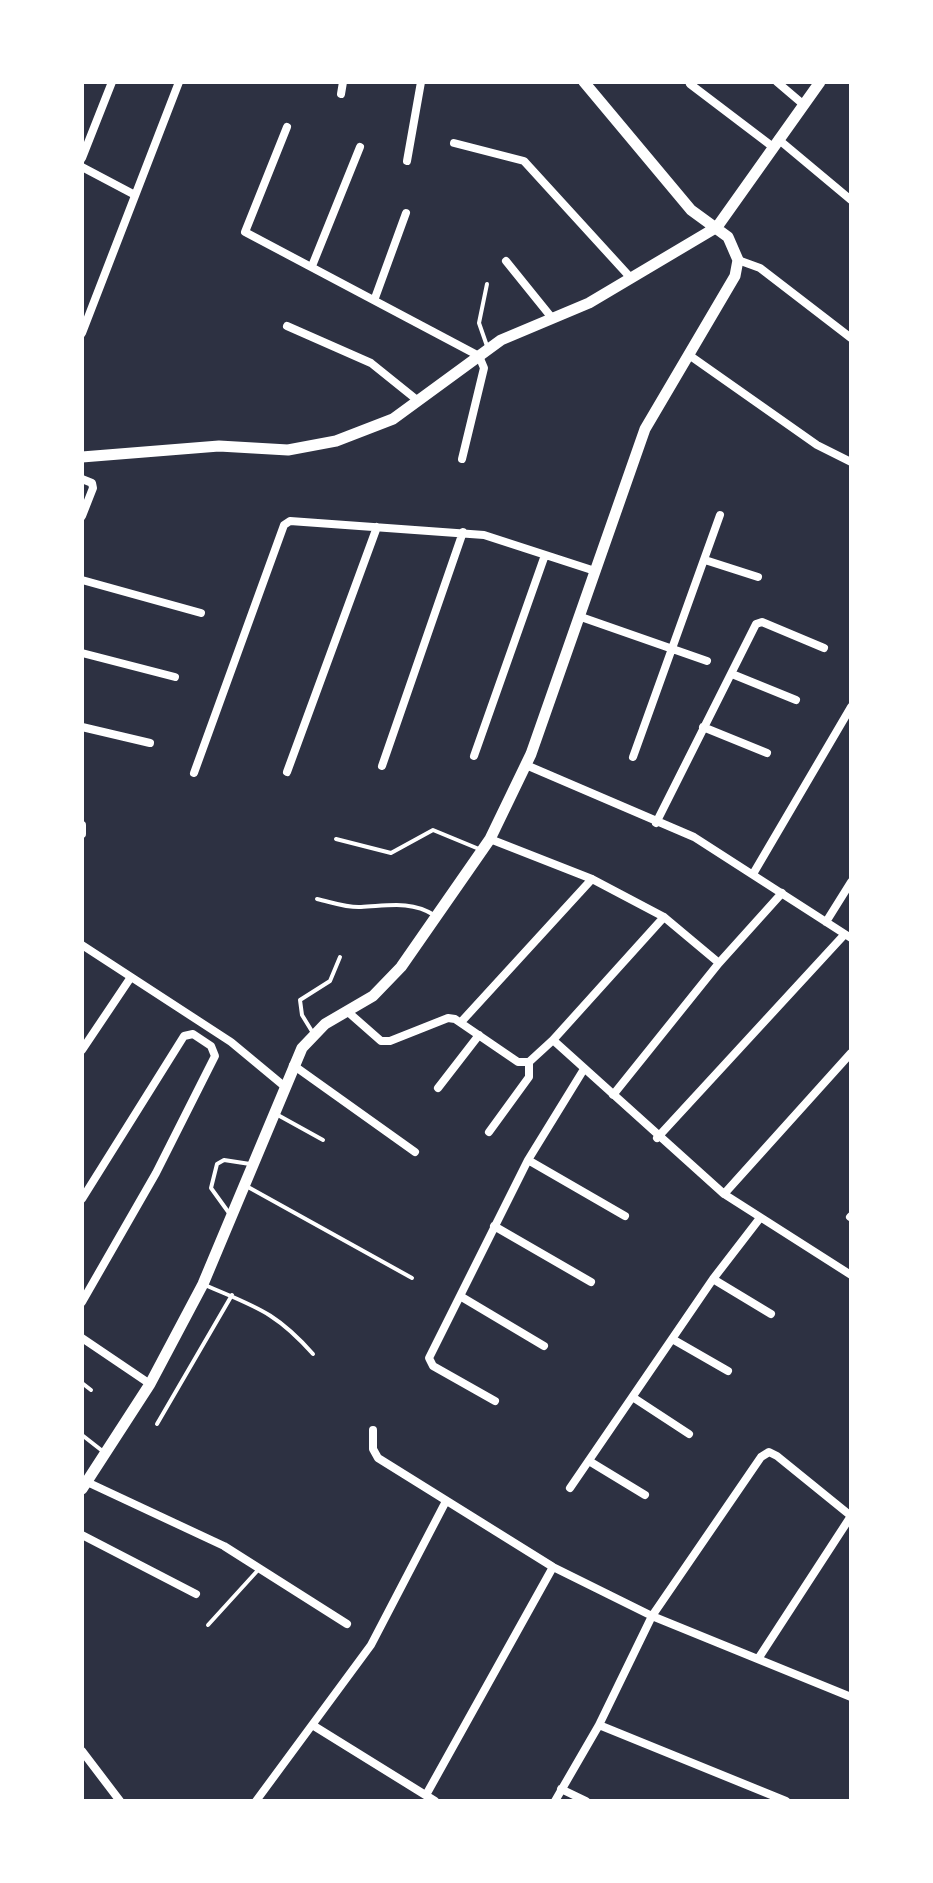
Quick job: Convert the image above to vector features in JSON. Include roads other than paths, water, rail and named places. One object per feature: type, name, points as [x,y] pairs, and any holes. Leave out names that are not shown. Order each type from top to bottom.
[{"type":"street","points":[[82,158],[112,82]]},
{"type":"street","points":[[82,333],[179,82]]},
{"type":"street","points":[[341,94],[343,82]]},
{"type":"street","points":[[407,161],[421,82]]},
{"type":"street","points":[[777,82],[804,105]]},
{"type":"street","points":[[82,457],[219,446],[288,450],[319,445],[393,419],[483,352],[589,303],[629,276],[717,227],[820,82]]},
{"type":"street","points":[[347,1624],[261,1567],[85,1485],[150,1384],[203,1284],[293,1065],[313,1033],[373,996],[401,967],[490,839],[526,765],[581,617],[645,429],[735,276],[738,260],[736,248],[717,227],[691,210],[587,83]]},
{"type":"street","points":[[690,84],[776,143],[851,200]]},
{"type":"street","points":[[287,127],[245,232],[483,352]]},
{"type":"street","points":[[454,143],[524,161],[629,276]]},
{"type":"street","points":[[312,266],[360,147]]},
{"type":"street","points":[[82,167],[135,195]]},
{"type":"street","points":[[375,298],[406,213]]},
{"type":"street","points":[[738,260],[760,268],[851,338]]},
{"type":"street","points":[[506,261],[552,318]]},
{"type":"street","points":[[287,326],[371,363],[417,400]]},
{"type":"street","points":[[462,459],[484,368],[483,352]]},
{"type":"street","points":[[689,355],[817,445],[851,462]]},
{"type":"street","points":[[82,479],[92,483],[93,488],[82,516]]},
{"type":"street","points":[[633,757],[720,515]]},
{"type":"street","points":[[194,773],[284,525],[290,521],[463,532],[506,539],[595,571]]},
{"type":"street","points":[[287,772],[377,527]]},
{"type":"street","points":[[382,766],[463,532]]},
{"type":"street","points":[[474,756],[545,555]]},
{"type":"street","points":[[705,560],[758,577]]},
{"type":"street","points":[[82,580],[201,613]]},
{"type":"street","points":[[581,617],[707,661]]},
{"type":"street","points":[[656,823],[758,622],[824,648]]},
{"type":"street","points":[[82,653],[175,677]]},
{"type":"street","points":[[732,674],[796,700]]},
{"type":"street","points":[[753,874],[851,707]]},
{"type":"street","points":[[82,727],[150,743]]},
{"type":"street","points":[[703,727],[767,753]]},
{"type":"street","points":[[526,765],[694,837],[848,936],[657,1138]]},
{"type":"street","points":[[82,826],[82,834]]},
{"type":"street","points":[[490,839],[592,879],[664,917],[719,963]]},
{"type":"street","points":[[462,1021],[592,879]]},
{"type":"street","points":[[826,922],[851,882]]},
{"type":"street","points":[[613,1095],[719,963],[782,893]]},
{"type":"street","points":[[489,1132],[529,1077],[529,1062],[553,1040],[664,917]]},
{"type":"street","points":[[82,945],[231,1042],[284,1086]]},
{"type":"street","points":[[82,1050],[131,977]]},
{"type":"street","points":[[348,1012],[381,1041],[390,1041],[448,1018],[462,1021],[508,1057],[529,1062]]},
{"type":"street","points":[[82,1199],[184,1036],[193,1034],[211,1046],[215,1056],[156,1173],[83,1297]]},
{"type":"street","points":[[438,1088],[479,1035]]},
{"type":"street","points":[[553,1040],[657,1138],[724,1194],[851,1275]]},
{"type":"street","points":[[724,1194],[851,1053]]},
{"type":"street","points":[[293,1065],[415,1152]]},
{"type":"street","points":[[495,1401],[430,1363],[528,1160],[584,1069]]},
{"type":"street","points":[[528,1160],[625,1216]]},
{"type":"street","points":[[570,1488],[713,1279],[760,1218]]},
{"type":"street","points":[[494,1226],[591,1282]]},
{"type":"street","points":[[713,1279],[771,1314]]},
{"type":"street","points":[[460,1296],[544,1346]]},
{"type":"street","points":[[82,1338],[150,1384]]},
{"type":"street","points":[[674,1340],[728,1371]]},
{"type":"street","points":[[634,1398],[689,1434]]},
{"type":"street","points":[[373,1430],[373,1449],[378,1458],[445,1503],[553,1567],[652,1616],[851,1697]]},
{"type":"street","points":[[555,1801],[599,1725],[652,1616],[761,1457],[769,1452],[851,1516],[758,1659]]},
{"type":"street","points":[[589,1461],[645,1495]]},
{"type":"street","points":[[256,1801],[371,1645],[445,1503]]},
{"type":"street","points":[[82,1535],[196,1594]]},
{"type":"street","points":[[426,1795],[553,1567]]},
{"type":"street","points":[[599,1725],[786,1801]]},
{"type":"street","points":[[314,1726],[435,1801]]},
{"type":"street","points":[[82,1751],[120,1801]]},
{"type":"street","points":[[561,1789],[586,1801]]},
{"type":"lane","points":[[483,352],[479,323],[487,284]]},
{"type":"lane","points":[[336,839],[391,853],[433,830],[481,850]]},
{"type":"lane","points":[[317,899],[355,907],[378,904],[423,908],[437,917]]},
{"type":"lane","points":[[313,1033],[302,1015],[300,1000],[330,981],[340,957]]},
{"type":"lane","points":[[274,1112],[323,1140]]},
{"type":"lane","points":[[231,1217],[211,1188],[217,1164],[224,1160],[253,1164]]},
{"type":"lane","points":[[245,1186],[412,1278]]},
{"type":"lane","points":[[203,1284],[232,1295],[287,1325],[313,1354]]},
{"type":"lane","points":[[157,1424],[232,1295]]},
{"type":"lane","points":[[82,1383],[91,1390]]},
{"type":"lane","points":[[82,1435],[106,1454]]},
{"type":"lane","points":[[208,1625],[261,1567]]}]
